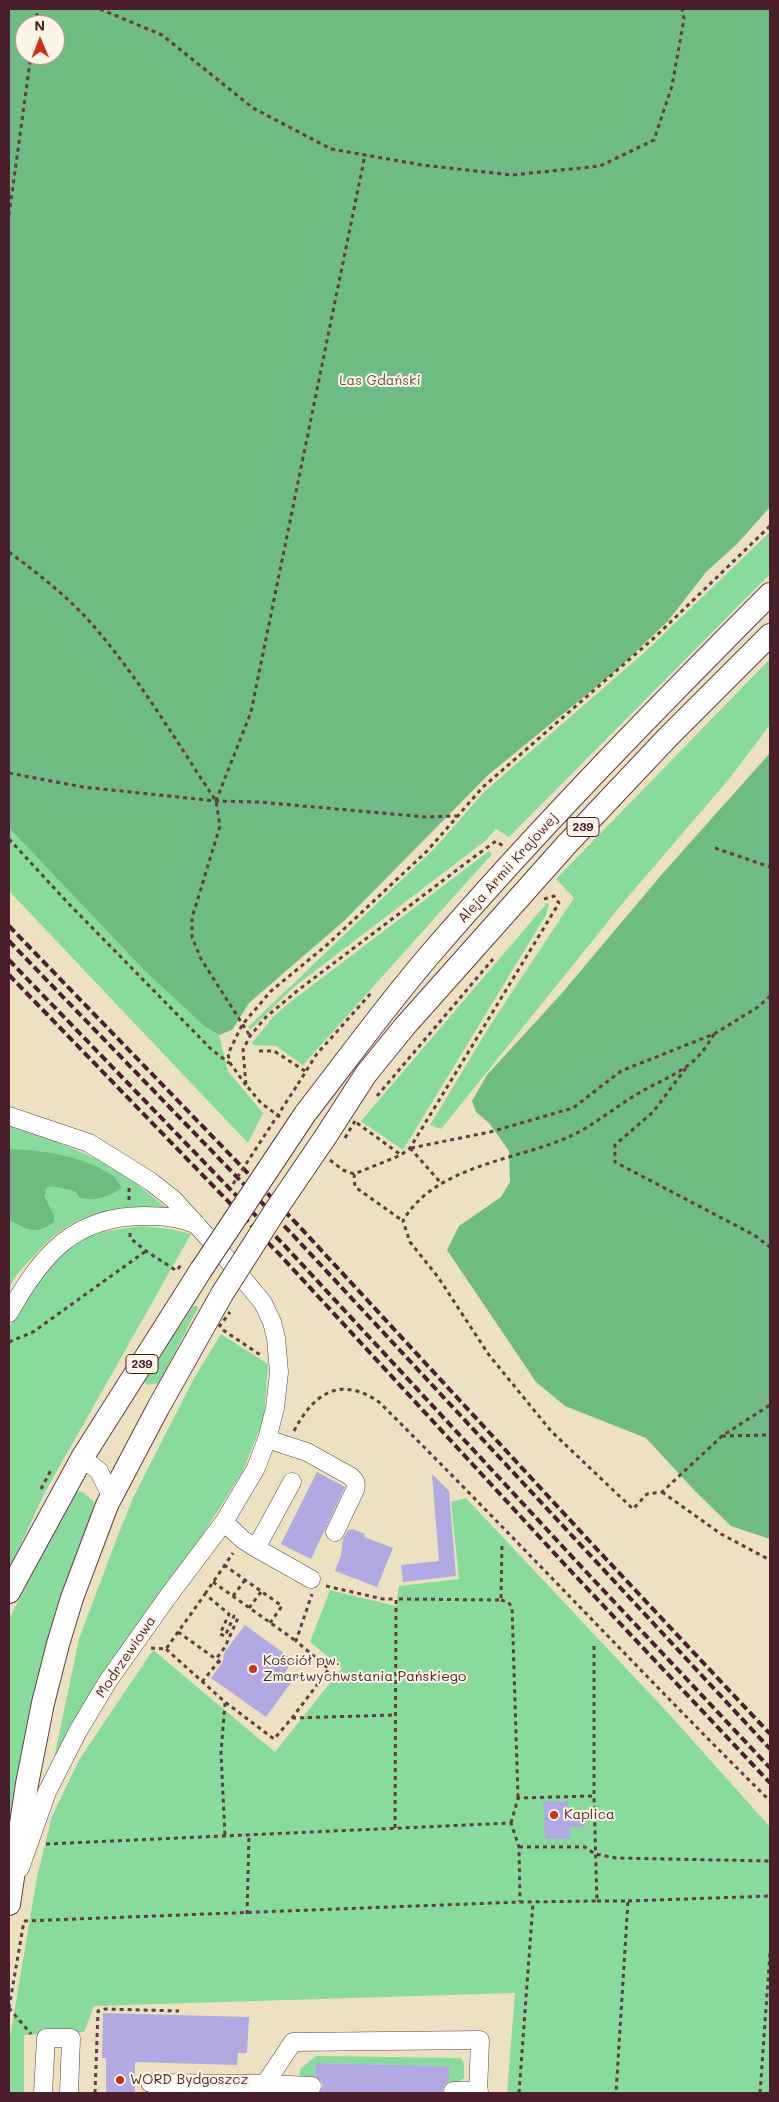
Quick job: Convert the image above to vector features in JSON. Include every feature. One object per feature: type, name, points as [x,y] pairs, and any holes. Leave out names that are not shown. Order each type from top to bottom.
[{"type":"main road","name":"Aleja Armii Krajowej","points":[[192,1266],[305,1114],[432,952],[514,859],[643,722],[770,594]]},
{"type":"main road","name":"Aleja Armii Krajowej","points":[[111,1496],[222,1294],[366,1074],[405,1026],[567,844],[667,738],[770,636]]},
{"type":"main road","name":"239","points":[[9,1592],[82,1458],[192,1266]]},
{"type":"main road","name":"239","points":[[10,1898],[27,1784],[43,1703],[72,1598],[111,1496]]},
{"type":"street","points":[[9,1116],[89,1143],[150,1181],[173,1200],[197,1225]]},
{"type":"street","points":[[9,1313],[24,1287],[42,1262],[72,1235],[100,1223],[130,1216],[163,1216],[185,1220],[197,1225]]},
{"type":"street","name":"Modrzewiowa","points":[[10,1898],[30,1844],[46,1792],[78,1731],[125,1657],[224,1522],[256,1468],[267,1439],[275,1408],[279,1372],[278,1354],[272,1322],[255,1291],[197,1225]]},
{"type":"street","points":[[267,1439],[308,1452],[355,1480],[355,1490],[335,1532]]},
{"type":"street","points":[[82,1458],[99,1471],[111,1496]]},
{"type":"street","points":[[256,1548],[292,1482]]},
{"type":"street","points":[[224,1522],[242,1539],[316,1586]]},
{"type":"street","points":[[44,2093],[46,2038],[71,2038],[69,2093]]},
{"type":"street","points":[[262,2089],[293,2042],[480,2040],[478,2092],[453,2091]]},
{"type":"street","points":[[150,2084],[262,2089],[312,2086]]},
{"type":"path","points":[[100,9],[162,35],[253,108],[332,148],[422,165],[512,175],[600,166],[654,140],[672,86],[684,19],[682,9]]},
{"type":"path","points":[[9,215],[30,65]]},
{"type":"path","points":[[216,801],[251,712],[365,155]]},
{"type":"path","points":[[230,1063],[228,1054],[242,1025],[271,990],[335,938],[427,851],[483,787],[654,638],[770,526]]},
{"type":"path","points":[[9,552],[59,591],[90,622],[124,664],[216,801],[220,826],[192,918],[192,936],[201,959],[250,1036]]},
{"type":"path","points":[[9,773],[84,787],[216,801],[259,802],[426,818],[459,816]]},
{"type":"path","points":[[9,839],[211,1049],[230,1063],[251,1093],[269,1108]]},
{"type":"path","points":[[246,1085],[243,1050],[250,1036],[266,1017],[297,991],[496,841],[503,846]]},
{"type":"path","points":[[715,848],[770,867]]},
{"type":"path","points":[[337,1166],[354,1174],[401,1155],[410,1148],[559,903],[554,896],[544,899],[538,906]]},
{"type":"path","points":[[374,1099],[494,958]]},
{"type":"path","points":[[410,1148],[490,1132],[573,1108],[621,1071],[714,1034],[758,1007],[770,996]]},
{"type":"path","points":[[714,1034],[704,1051],[688,1066],[653,1112],[615,1145],[615,1162],[754,1235],[770,1247]]},
{"type":"path","points":[[260,1051],[274,1051],[306,1071]]},
{"type":"path","points":[[403,1221],[412,1206],[442,1184],[487,1164],[573,1135],[639,1093],[688,1066]]},
{"type":"path","points":[[230,1189],[298,1084]]},
{"type":"path","points":[[361,1114],[355,1121],[401,1155]]},
{"type":"path","points":[[410,1148],[442,1184]]},
{"type":"path","points":[[354,1174],[355,1187],[403,1221],[410,1242],[438,1277],[490,1355],[551,1431],[633,1509],[648,1494],[662,1492],[722,1436],[770,1405]]},
{"type":"path","points":[[9,1342],[33,1332],[146,1251],[178,1269],[192,1266]]},
{"type":"path","points":[[219,1328],[266,1358]]},
{"type":"path","points":[[287,1445],[297,1426],[315,1400],[326,1392],[339,1388],[353,1389],[367,1394],[378,1402],[443,1465],[680,1711],[770,1801]]},
{"type":"path","points":[[722,1436],[770,1435]]},
{"type":"path","points":[[662,1492],[721,1534],[770,1560]]},
{"type":"path","points":[[501,1600],[502,1544]]},
{"type":"path","points":[[224,1565],[282,1606],[270,1623]]},
{"type":"path","points":[[233,1596],[245,1580]]},
{"type":"path","points":[[146,1656],[151,1648],[166,1649],[225,1702],[274,1739],[329,1669],[296,1641],[213,1582]]},
{"type":"path","points":[[296,1641],[316,1586],[384,1599],[501,1600],[508,1602],[512,1607],[518,1798],[511,1823],[519,1847],[520,1902]]},
{"type":"path","points":[[249,1608],[261,1592]]},
{"type":"path","points":[[166,1649],[205,1594],[229,1614],[220,1634],[225,1636],[234,1616],[238,1618],[219,1661],[202,1682]]},
{"type":"path","points":[[395,1828],[396,1599]]},
{"type":"path","points":[[178,1632],[219,1661]]},
{"type":"path","points":[[594,1644],[594,1796],[598,1901]]},
{"type":"path","points":[[225,1702],[221,1753],[225,1836]]},
{"type":"path","points":[[292,1718],[396,1715]]},
{"type":"path","points":[[518,1798],[594,1796]]},
{"type":"path","points":[[38,1845],[511,1823]]},
{"type":"path","points":[[246,1914],[249,1835]]},
{"type":"path","points":[[519,1847],[585,1847],[595,1854],[616,1858],[770,1861]]},
{"type":"path","points":[[24,1921],[246,1914],[520,1902],[628,1901],[770,1896]]},
{"type":"path","points":[[616,2093],[628,1901]]},
{"type":"path","points":[[520,2093],[533,1903]]},
{"type":"path","points":[[760,2093],[770,1952]]},
{"type":"path","points":[[9,2008],[32,2035]]},
{"type":"path","points":[[96,2093],[98,2011],[105,2009],[180,2011]]},
{"type":"green space","name":"Las Gdański","points":[[9,9],[770,9],[770,507],[737,544],[706,572],[668,621],[619,668],[488,775],[345,920],[249,1003],[232,1030],[219,1035],[204,1026],[143,969],[9,828]]},
{"type":"green space","points":[[770,532],[770,574],[509,837],[496,829],[485,841],[294,987],[250,1030],[248,1027],[436,847],[484,792],[646,651]]},
{"type":"green space","points":[[770,659],[770,725],[729,779],[627,898],[441,1129],[430,1125],[491,1024],[574,898],[556,879]]},
{"type":"green space","points":[[770,753],[770,1539],[731,1526],[695,1491],[646,1438],[565,1406],[536,1382],[447,1250],[459,1226],[501,1197],[510,1182],[509,1151],[489,1123],[476,1112],[472,1101],[487,1075],[562,993],[663,873]]},
{"type":"green space","points":[[9,828],[143,969],[204,1026],[219,1035],[228,1071],[263,1113],[248,1143],[9,891]]},
{"type":"green space","points":[[489,851],[492,854],[303,1065],[276,1046],[253,1045],[252,1043],[272,1018],[289,1003]]},
{"type":"green space","points":[[547,903],[549,904],[546,915],[403,1150],[361,1121]]},
{"type":"green space","points":[[9,1122],[113,1167],[168,1209],[110,1211],[94,1214],[79,1220],[49,1240],[20,1271],[9,1289]]},
{"type":"green space","points":[[9,1149],[62,1155],[88,1163],[112,1175],[122,1188],[107,1196],[91,1199],[80,1198],[75,1191],[52,1186],[47,1188],[44,1196],[54,1215],[54,1222],[41,1229],[31,1230],[9,1220]]},
{"type":"green space","points":[[141,1226],[170,1229],[191,1234],[45,1492],[9,1570],[9,1328],[37,1277],[62,1251],[93,1233]]},
{"type":"green space","points":[[193,1306],[198,1308],[159,1383],[148,1385],[144,1382],[145,1377]]},
{"type":"green space","points":[[221,1334],[268,1364],[264,1418],[243,1471],[201,1537],[137,1627],[53,1763],[79,1639],[117,1538],[133,1498],[193,1380]]},
{"type":"green space","points":[[75,1491],[83,1492],[94,1502],[93,1511],[54,1618],[34,1698],[9,1828],[9,1619]]},
{"type":"green space","points":[[466,1498],[669,1714],[770,1827],[770,2093],[507,2093],[515,1993],[94,2006],[84,2032],[24,2035],[24,2093],[9,2093],[9,2043],[37,1877],[52,1816],[79,1760],[153,1650],[275,1752],[342,1668],[310,1642],[330,1590],[396,1606],[399,1586],[459,1579],[451,1502]]},
{"type":"green space","points":[[316,2056],[461,2058],[464,2063],[464,2078],[460,2081],[449,2083],[449,2066],[316,2063],[315,2081],[301,2080],[299,2076],[301,2068]]},
{"type":"building","points":[[317,1472],[345,1487],[311,1559],[281,1544]]},
{"type":"building","points":[[432,1474],[449,1491],[456,1576],[403,1582],[401,1565],[439,1561]]},
{"type":"building","points":[[352,1529],[365,1534],[364,1537],[393,1548],[377,1587],[335,1571],[341,1555],[343,1539],[348,1530]]},
{"type":"building","name":"Kościół pw. Zmartwychwstania Pańskiego","points":[[245,1625],[293,1660],[284,1674],[293,1680],[266,1717],[211,1678],[223,1662],[224,1653]]},
{"type":"building","points":[[568,1801],[569,1812],[583,1811],[584,1827],[570,1827],[570,1839],[545,1839],[543,1802]]},
{"type":"building","points":[[103,2013],[249,2017],[247,2053],[238,2053],[237,2065],[135,2062],[135,2093],[106,2093],[106,2058],[102,2058]]},
{"type":"building","points":[[316,2063],[449,2066],[449,2081],[444,2086],[443,2093],[319,2093],[323,2086],[321,2081],[315,2076]]},
{"type":"railway","points":[[9,926],[298,1225],[770,1734]]},
{"type":"railway","points":[[9,941],[292,1234],[770,1749]]},
{"type":"railway","points":[[9,960],[285,1246],[770,1768]]},
{"type":"railway","points":[[9,975],[280,1255],[568,1568],[770,1783]]},
{"type":"place","name":"Kościół pw. Zmartwychwstania Pańskiego","points":[[253,1669]]},
{"type":"place","name":"Kaplica","points":[[554,1815]]},
{"type":"place","name":"WORD Bydgoszcz","points":[[120,2080]]}]
